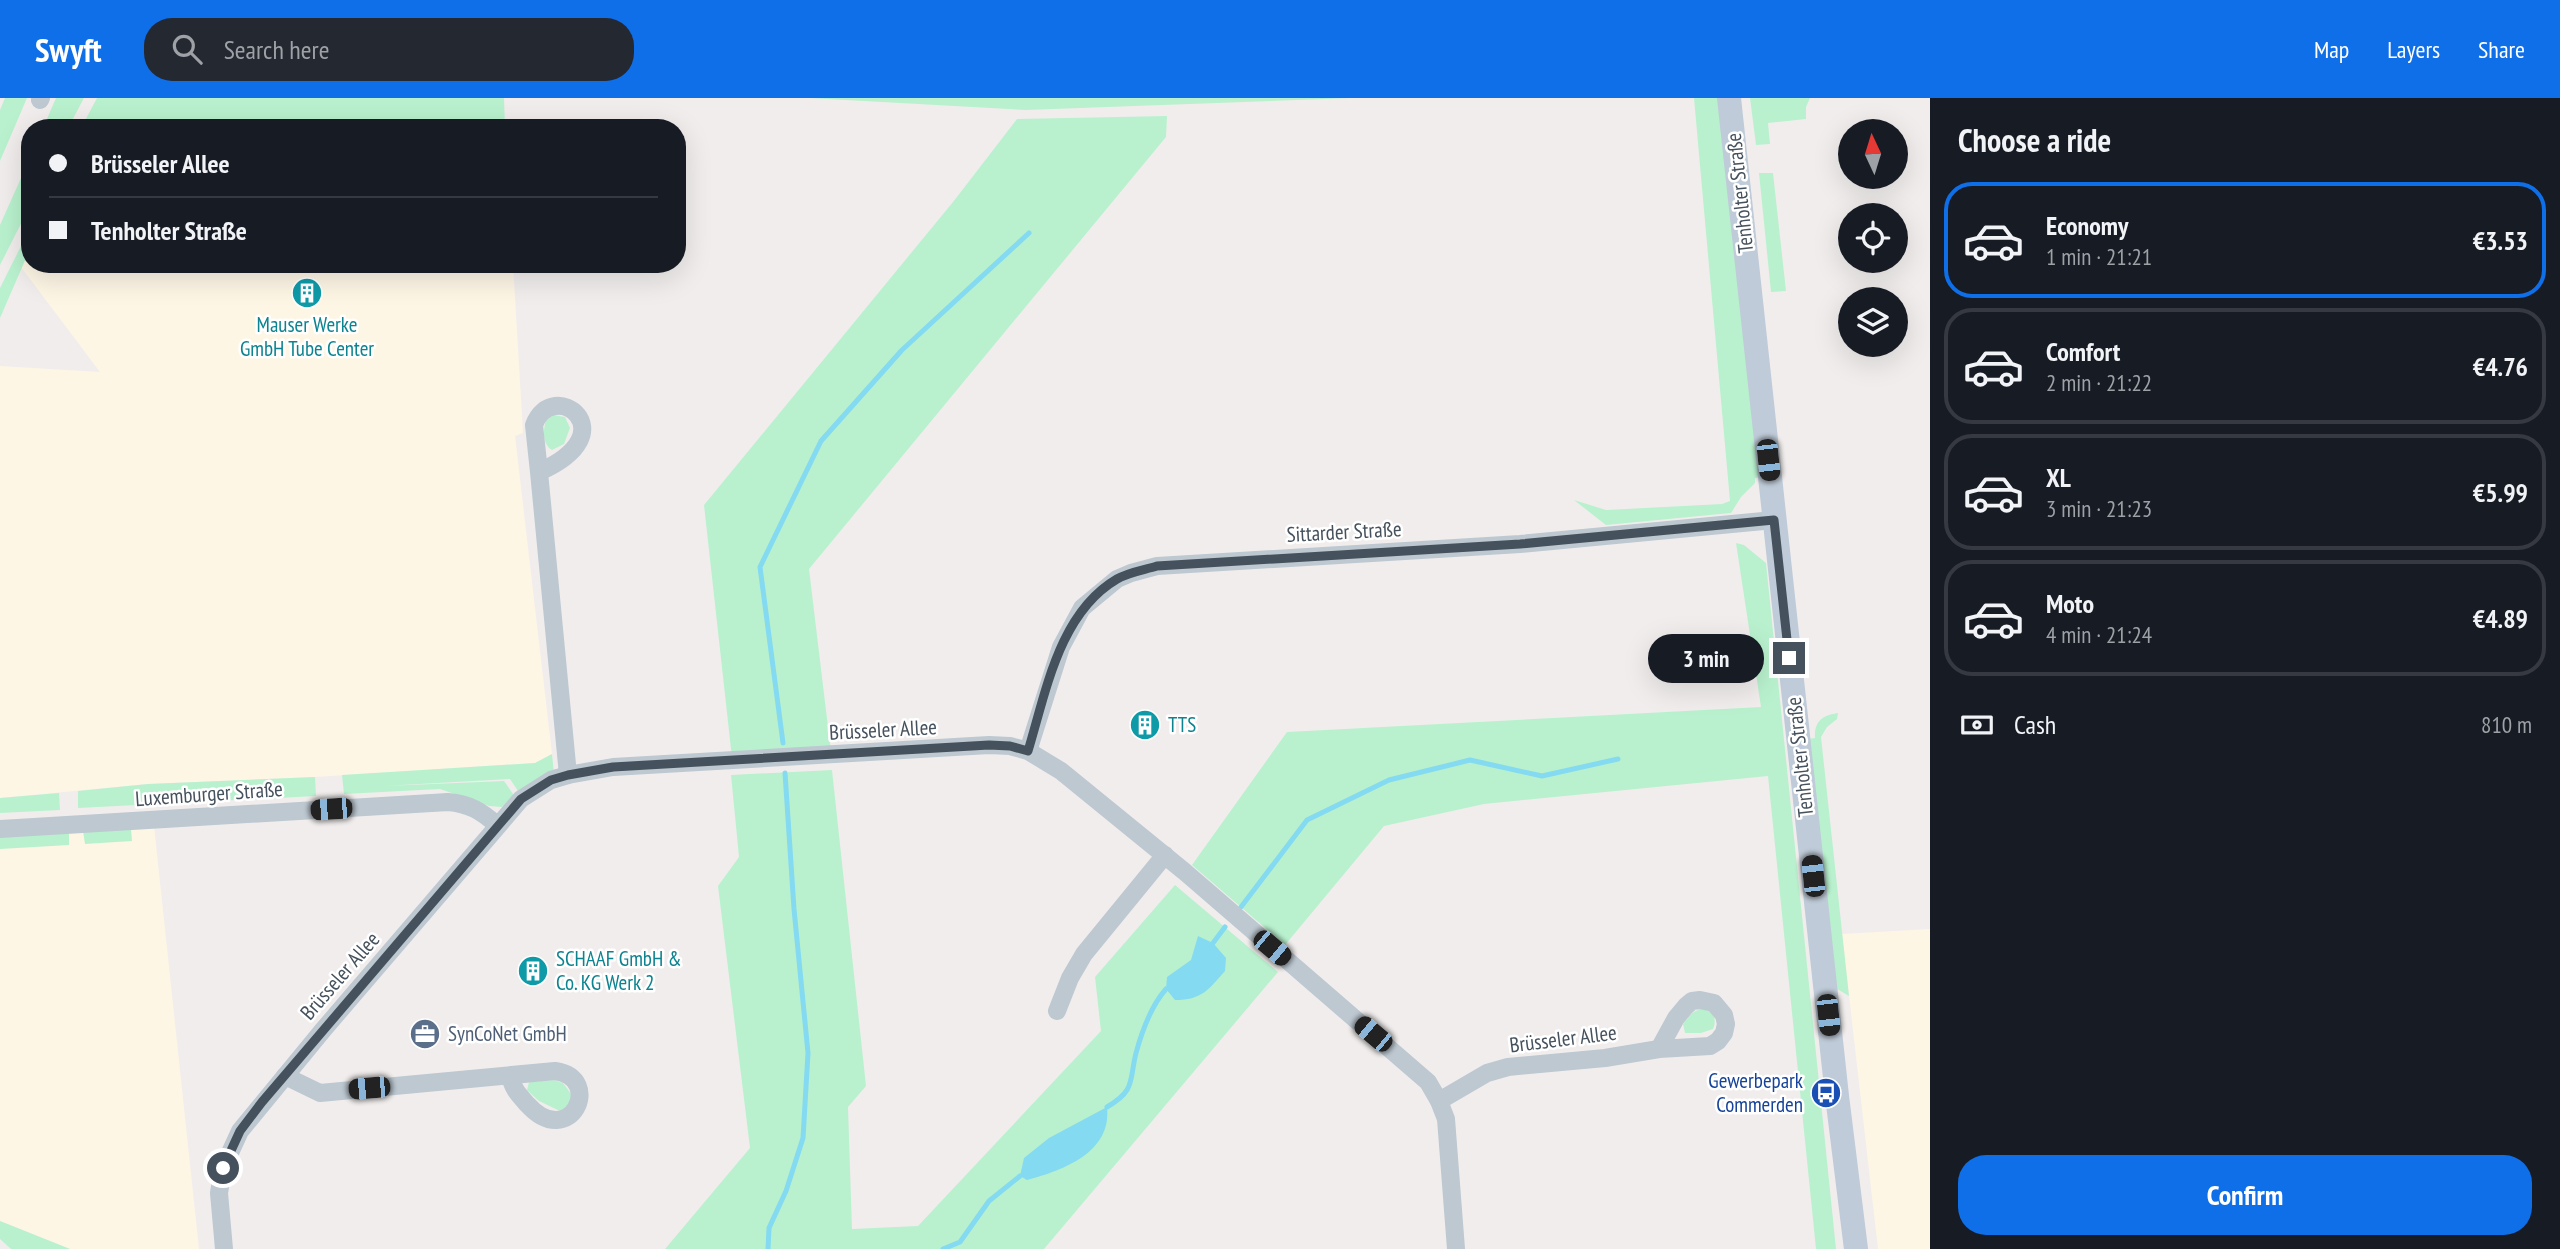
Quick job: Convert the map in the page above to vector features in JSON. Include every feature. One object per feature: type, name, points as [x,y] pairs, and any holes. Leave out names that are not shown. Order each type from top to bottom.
[{"type":"street","name":"Tenholter Straße","points":[[1729,98],[1856,1249]]},
{"type":"street","points":[[539,472],[568,775]]},
{"type":"street","name":"Sittarder Straße","points":[[1028,751],[1061,647],[1082,608],[1101,590],[1131,573],[1157,566],[1520,544],[1774,520]]},
{"type":"street","name":"Brüsseler Allee","points":[[224,1249],[219,1197],[223,1168],[240,1131],[521,799],[551,780],[613,767],[989,745],[1010,746],[1028,751],[1061,771],[1165,855],[1428,1082],[1446,1119],[1457,1249]]},
{"type":"street","name":"Luxemburger Straße","points":[[0,829],[448,802],[477,808],[497,825]]},
{"type":"street","points":[[1057,1012],[1070,978],[1084,954],[1165,855]]},
{"type":"street","name":"Brüsseler Allee","points":[[1439,1101],[1487,1073],[1508,1067],[1605,1058],[1659,1049]]},
{"type":"street","points":[[285,1076],[320,1093],[510,1076]]},
{"type":"shaded area","points":[[26,273],[514,273],[523,433],[515,436],[552,754],[535,763],[148,784],[0,798],[0,366],[100,372]]},
{"type":"shaded area","points":[[154,826],[199,1249],[70,1249],[0,1221],[0,836]]},
{"type":"shaded area","points":[[1930,929],[1930,1249],[1878,1249],[1842,934]]},
{"type":"green space","points":[[5,98],[27,98],[0,161],[0,110]]},
{"type":"green space","points":[[56,98],[84,98],[73,119],[47,119]]},
{"type":"green space","points":[[97,98],[504,98],[505,119],[86,119]]},
{"type":"green space","points":[[809,98],[1352,98],[1026,110]]},
{"type":"green space","points":[[1694,98],[1722,98],[1761,477],[1755,478],[1755,483],[1741,497],[1731,513],[1606,525],[1574,500],[1606,510],[1722,504],[1730,501]]},
{"type":"green space","points":[[1750,98],[1810,98],[1806,107],[1806,119],[1768,123],[1770,144],[1756,145]]},
{"type":"green space","points":[[1167,116],[1166,137],[809,569],[831,752],[732,758],[704,505],[953,202],[1017,119]]},
{"type":"green space","points":[[1759,173],[1773,173],[1786,291],[1771,292]]},
{"type":"green space","points":[[21,178],[21,224],[0,265],[0,225]]},
{"type":"green space","points":[[21,246],[21,270],[0,318],[0,288]]},
{"type":"green space","points":[[553,415],[565,417],[570,428],[564,444],[552,450],[546,444],[544,432],[546,420]]},
{"type":"green space","points":[[1736,543],[1744,545],[1766,563],[1836,1249],[1816,1249],[1768,776],[1484,804],[1384,826],[1285,945],[1192,865],[1287,732],[1761,707]]},
{"type":"green space","points":[[1838,713],[1837,719],[1827,727],[1821,737],[1849,996],[1837,989],[1807,739],[1815,738],[1820,720]]},
{"type":"green space","points":[[552,754],[554,774],[520,794],[510,779],[384,786],[504,781],[516,798],[502,807],[489,806],[440,789],[344,794],[342,775],[535,763]]},
{"type":"green space","points":[[832,770],[866,1086],[848,1107],[852,1229],[918,1226],[1101,1031],[1095,977],[1175,885],[1278,972],[1044,1249],[665,1249],[750,1148],[718,886],[739,857],[731,775]]},
{"type":"green space","points":[[315,777],[316,796],[78,808],[78,791],[148,784]]},
{"type":"green space","points":[[59,793],[60,810],[0,813],[0,798]]},
{"type":"green space","points":[[131,829],[132,841],[85,844],[83,831]]},
{"type":"green space","points":[[69,832],[69,845],[0,849],[0,836]]},
{"type":"green space","points":[[1702,1008],[1711,1011],[1715,1022],[1713,1029],[1701,1033],[1685,1033],[1683,1024],[1692,1013]]},
{"type":"green space","points":[[554,1080],[563,1083],[572,1095],[570,1107],[560,1111],[539,1101],[527,1090],[529,1082]]},
{"type":"green space","points":[[0,1221],[70,1249],[11,1249],[0,1239]]},
{"type":"water","points":[[1198,936],[1213,943],[1226,958],[1225,971],[1204,993],[1184,1000],[1175,1000],[1166,989],[1167,977],[1191,960]]},
{"type":"water","points":[[1107,1107],[1107,1123],[1102,1136],[1083,1157],[1041,1176],[1027,1180],[1020,1176],[1024,1158],[1049,1138]]},
{"type":"waterway","points":[[783,743],[760,567],[821,441],[902,350],[1029,233]]},
{"type":"waterway","points":[[1241,907],[1307,820],[1389,780],[1470,760],[1542,776],[1618,759]]},
{"type":"waterway","points":[[768,1249],[769,1228],[786,1191],[803,1138],[808,1053],[794,909],[785,773]]},
{"type":"waterway","points":[[1213,943],[1225,927]]},
{"type":"waterway","points":[[1107,1107],[1127,1090],[1144,1028],[1151,1011],[1166,989]]},
{"type":"waterway","points":[[943,1249],[960,1242],[989,1201],[1020,1176]]},
{"type":"place","name":"Mauser Werke GmbH Tube Center","points":[[307,293]]},
{"type":"place","name":"TTS","points":[[1145,725]]},
{"type":"place","name":"SCHAAF GmbH & Co. KG Werk 2","points":[[533,971]]},
{"type":"place","name":"SynCoNet GmbH","points":[[425,1034]]},
{"type":"place","name":"Gewerbepark Commerden","points":[[1826,1093]]},
{"type":"route","points":[[223,1168],[240,1131],[262,1102],[521,799],[551,780],[613,767],[989,745],[1010,746],[1028,751],[1061,647],[1082,608],[1101,590],[1131,573],[1157,566],[1604,538],[1774,520],[1789,658]]}]
